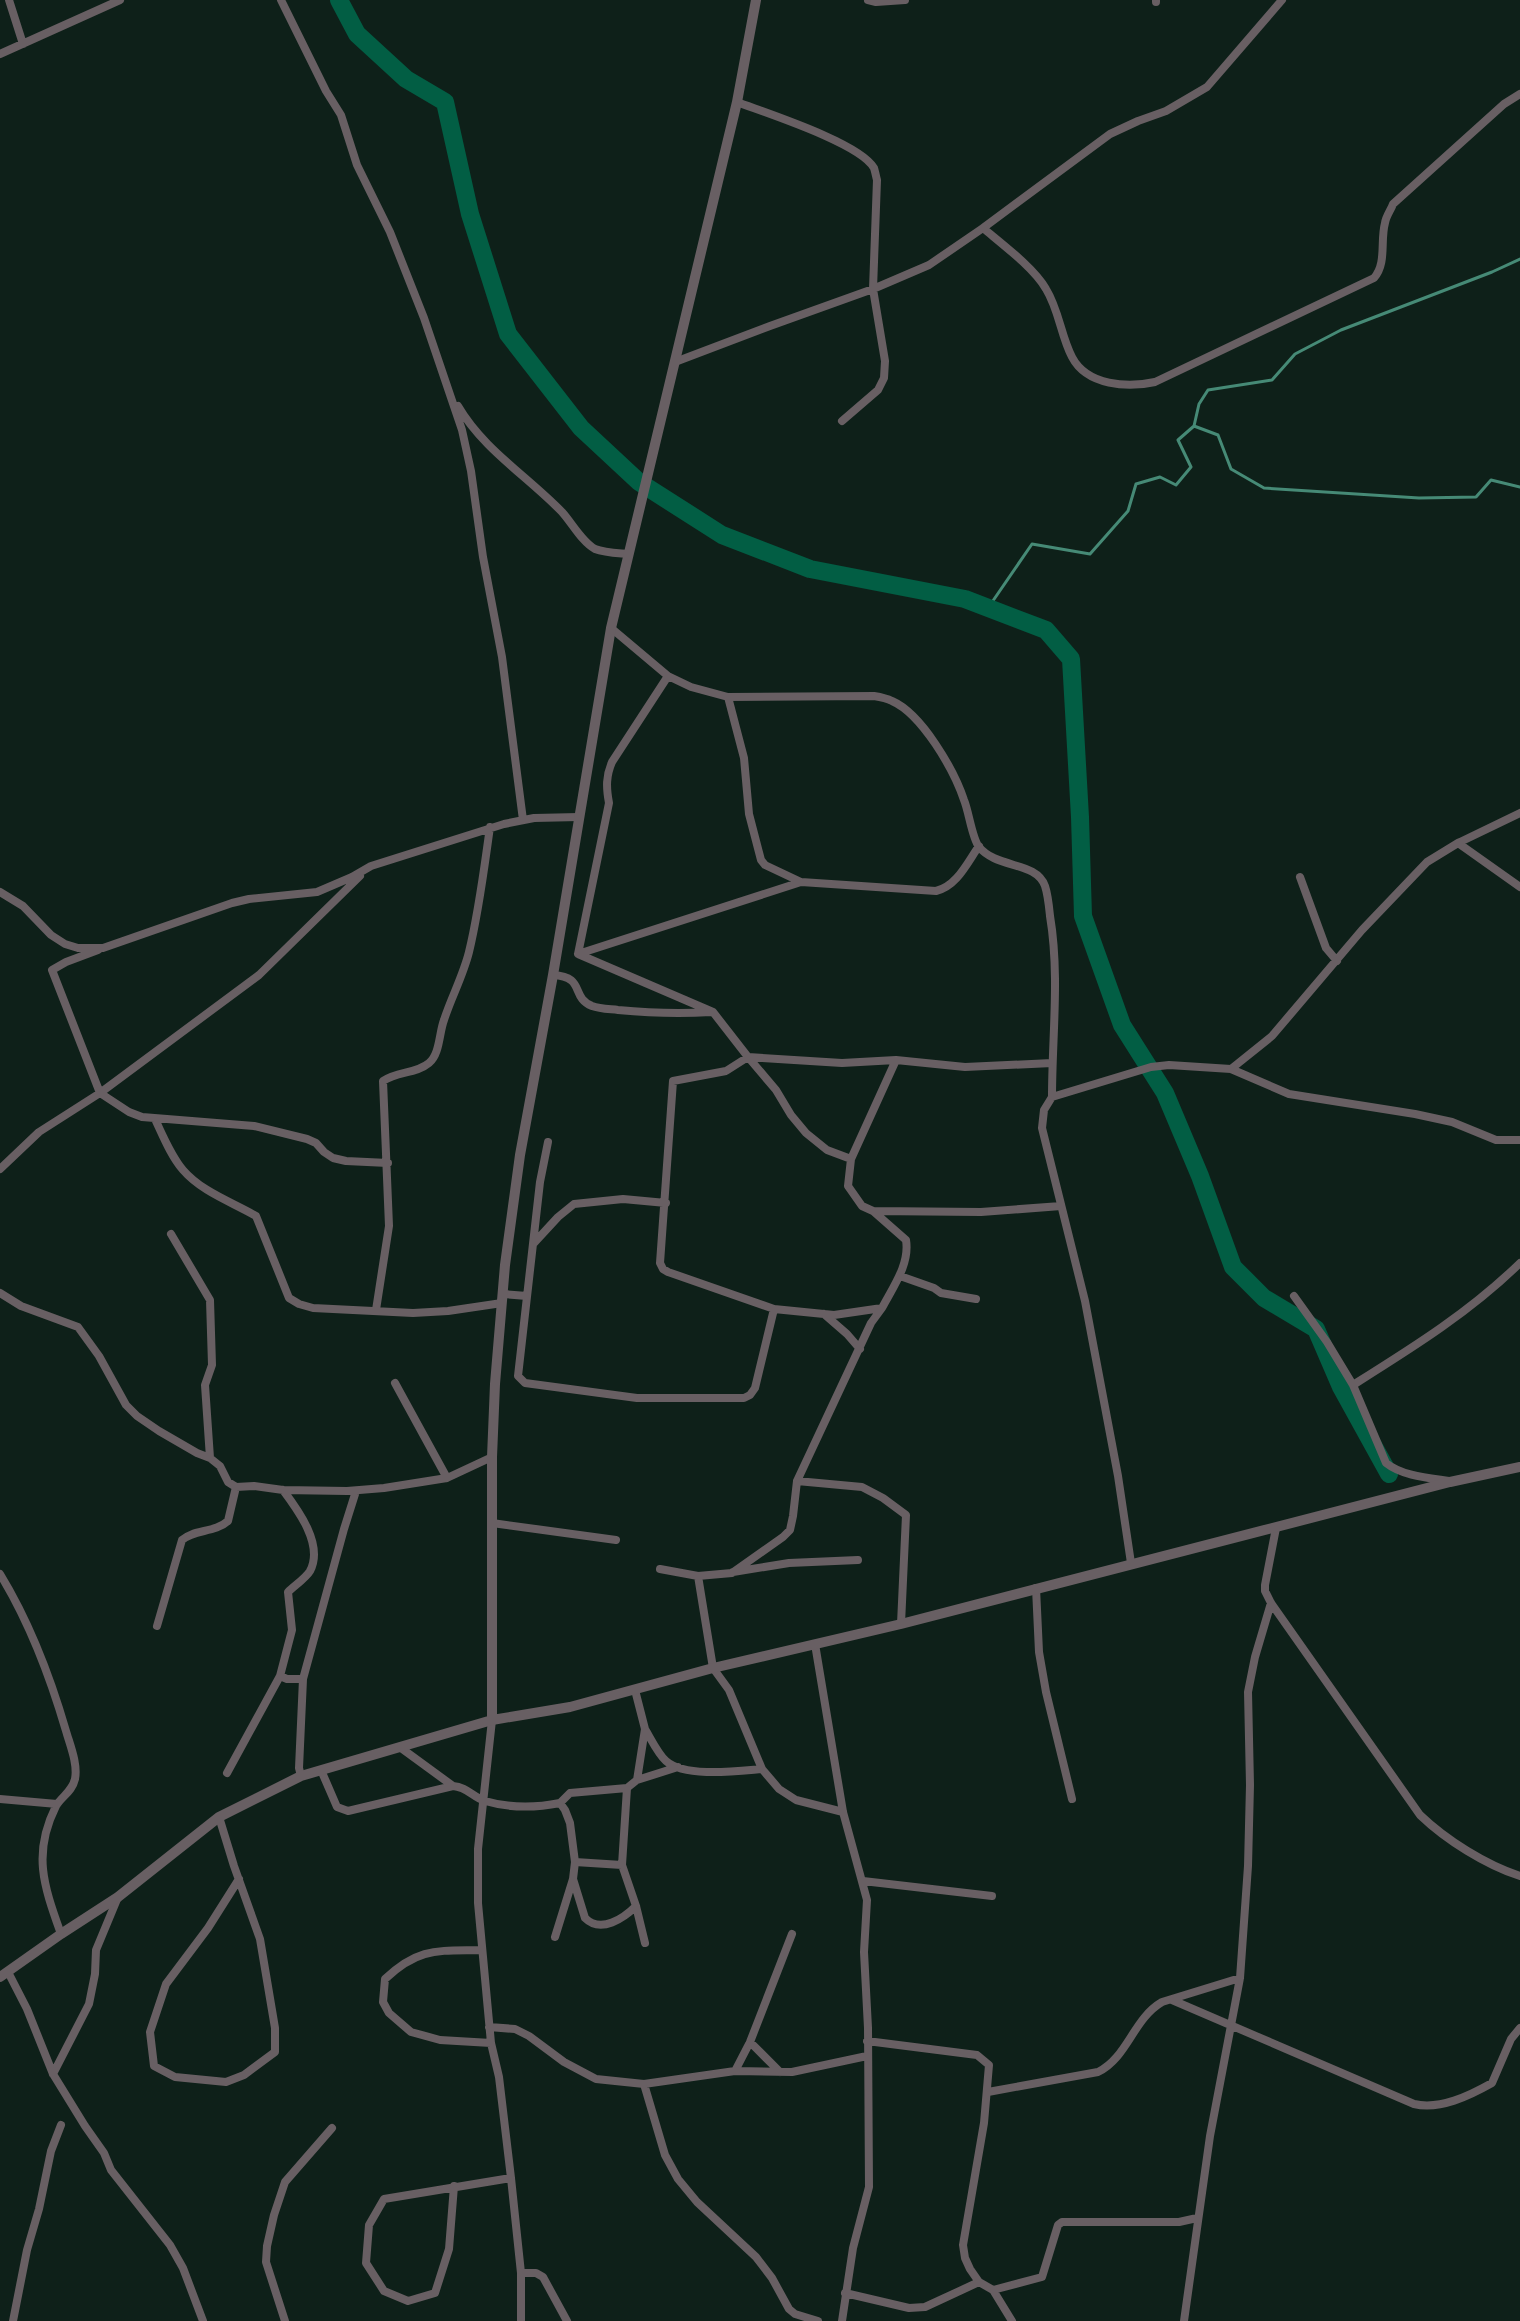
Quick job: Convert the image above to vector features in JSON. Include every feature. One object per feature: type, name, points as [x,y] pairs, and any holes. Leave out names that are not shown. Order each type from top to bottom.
[{"type":"street","points":[[9,0],[23,44]]},
{"type":"street","points":[[0,54],[120,0]]},
{"type":"street","points":[[281,0],[318,75],[341,115],[357,165],[390,232],[424,318],[462,430],[471,472],[483,557],[504,669],[523,820]]},
{"type":"street","points":[[520,2321],[521,2273],[512,2178],[499,2077],[491,2043],[481,1950],[478,1849],[492,1720],[492,1457],[495,1384],[502,1299],[520,1155],[553,975],[611,628],[737,102],[756,0]]},
{"type":"street","points":[[868,0],[876,2],[905,0]]},
{"type":"street","points":[[675,362],[874,289],[929,265],[1110,134],[1132,123],[1166,111],[1207,87],[1282,0]]},
{"type":"street","points":[[982,228],[1014,255],[1045,286],[1073,358],[1086,373],[1119,385],[1139,386],[1155,382],[1374,278],[1379,272],[1385,223],[1394,204],[1504,104],[1520,94]]},
{"type":"street","points":[[737,102],[819,134],[856,152],[874,169],[876,189],[874,289],[886,360],[884,378],[878,390],[842,421]]},
{"type":"street","points":[[446,387],[475,433],[531,482],[563,513],[592,546],[599,550],[629,554]]},
{"type":"street","points":[[611,628],[668,676],[691,687],[728,697],[874,696],[893,701],[911,714],[941,752],[957,780],[979,846],[1004,864],[1025,867],[1034,871],[1045,885],[1055,970],[1056,1003],[1052,1097],[1044,1110],[1042,1128],[1085,1301],[1118,1476],[1131,1563]]},
{"type":"street","points":[[578,954],[609,803],[606,788],[607,774],[612,762],[668,676]]},
{"type":"street","points":[[728,697],[744,758],[749,814],[761,860],[765,865],[801,882],[936,891],[945,889],[953,883],[979,846]]},
{"type":"street","points":[[1231,1069],[1272,1036],[1362,930],[1427,862],[1458,843],[1520,813]]},
{"type":"street","points":[[388,1163],[346,1161],[333,1158],[316,1143],[254,1126],[155,1119],[129,1112],[100,1093],[52,970],[66,962],[102,948],[232,903],[317,892],[370,866],[490,827],[549,817],[579,817]]},
{"type":"street","points":[[376,1310],[389,1226],[388,1163],[383,1081],[390,1076],[423,1067],[431,1062],[436,1051],[443,1022],[468,954],[479,901],[490,827]]},
{"type":"street","points":[[1458,843],[1520,887]]},
{"type":"street","points":[[0,1169],[39,1132],[100,1093],[259,975],[310,922],[370,866]]},
{"type":"street","points":[[1300,877],[1326,948],[1337,961]]},
{"type":"street","points":[[578,954],[801,882]]},
{"type":"street","points":[[0,892],[23,906],[50,935],[65,944],[78,948],[102,948]]},
{"type":"street","points":[[578,954],[713,1012],[776,1090],[791,1115],[806,1133],[826,1150],[851,1158]]},
{"type":"street","points":[[553,975],[571,978],[584,1000],[596,1008],[642,1013],[713,1012]]},
{"type":"street","points":[[882,1308],[863,1312],[824,1314],[774,1309],[663,1269],[660,1263],[666,1204],[673,1081],[726,1071],[748,1056],[842,1063],[896,1060],[965,1067],[1052,1063]]},
{"type":"street","points":[[732,1573],[790,1530],[797,1481],[871,1323],[900,1276],[908,1248],[906,1240],[873,1211],[862,1206],[848,1186],[851,1158],[896,1060]]},
{"type":"street","points":[[1052,1097],[1151,1067],[1168,1064],[1231,1069],[1288,1094],[1415,1114],[1452,1122],[1496,1140],[1520,1140]]},
{"type":"street","points":[[155,1119],[166,1144],[182,1170],[195,1182],[256,1216],[289,1298],[299,1304],[313,1308],[413,1313],[448,1311],[502,1299],[527,1296]]},
{"type":"street","points":[[548,1142],[540,1182],[518,1376],[525,1384],[637,1398],[744,1398],[750,1395],[755,1388],[774,1309]]},
{"type":"street","points":[[534,1244],[574,1204],[623,1200],[666,1204]]},
{"type":"street","points":[[873,1211],[981,1212],[1061,1206]]},
{"type":"street","points":[[171,1234],[210,1300],[212,1364],[205,1385],[210,1458]]},
{"type":"street","points":[[1354,1385],[1439,1331],[1494,1288],[1520,1263]]},
{"type":"street","points":[[900,1276],[934,1288],[941,1293],[976,1299]]},
{"type":"street","points":[[0,1293],[21,1306],[78,1328],[99,1356],[131,1411],[159,1431],[197,1453],[210,1458],[220,1466],[228,1482],[236,1487],[254,1486],[283,1490],[356,1491],[420,1484],[447,1478],[492,1457]]},
{"type":"street","points":[[1294,1296],[1327,1342],[1354,1385],[1386,1463],[1392,1468],[1450,1482]]},
{"type":"street","points":[[824,1314],[847,1334],[860,1349]]},
{"type":"street","points":[[396,1383],[447,1478]]},
{"type":"street","points":[[203,2321],[183,2268],[170,2245],[111,2170],[104,2153],[84,2126],[52,2074],[27,2009],[4,1974],[118,1897],[219,1817],[301,1776],[492,1720],[570,1707],[714,1668],[901,1624],[1450,1482],[1519,1468]]},
{"type":"street","points":[[797,1481],[862,1487],[883,1498],[906,1514],[901,1624]]},
{"type":"street","points":[[157,1626],[182,1540],[186,1537],[217,1529],[228,1521],[236,1487]]},
{"type":"street","points":[[227,1773],[280,1676],[292,1630],[288,1592],[310,1572],[314,1558],[310,1538],[302,1516],[283,1490]]},
{"type":"street","points":[[301,1776],[299,1768],[304,1679],[356,1491]]},
{"type":"street","points":[[492,1523],[616,1540]]},
{"type":"street","points":[[1276,1528],[1265,1585],[1265,1590],[1271,1603],[1420,1815],[1431,1826],[1491,1864],[1520,1876]]},
{"type":"street","points":[[660,1569],[698,1576],[732,1573],[789,1563],[858,1560]]},
{"type":"street","points":[[0,1574],[29,1627],[52,1684],[72,1753],[75,1778],[70,1792],[57,1804],[44,1834],[42,1846],[42,1868],[49,1900],[61,1934]]},
{"type":"street","points":[[698,1576],[714,1668],[729,1690],[762,1769],[779,1789],[796,1800],[843,1812]]},
{"type":"street","points":[[1036,1588],[1039,1652],[1046,1692],[1072,1799]]},
{"type":"street","points":[[1184,2321],[1210,2136],[1240,1978],[1250,1812],[1248,1692],[1255,1657],[1271,1603]]},
{"type":"street","points":[[815,1644],[843,1812],[867,1900],[864,1952],[869,2186],[853,2248],[842,2321]]},
{"type":"street","points":[[280,1676],[287,1679],[304,1679]]},
{"type":"street","points":[[634,1690],[645,1729],[666,1761],[678,1767],[708,1773],[762,1769]]},
{"type":"street","points":[[637,1780],[645,1729]]},
{"type":"street","points":[[401,1748],[453,1786]]},
{"type":"street","points":[[321,1770],[337,1807],[348,1811],[453,1786],[463,1787],[483,1801],[535,1808],[560,1803],[570,1793],[627,1788],[637,1780],[678,1767]]},
{"type":"street","points":[[627,1788],[622,1865],[636,1906],[645,1943]]},
{"type":"street","points":[[0,1800],[57,1804]]},
{"type":"street","points":[[555,1936],[573,1879],[575,1862],[570,1823],[560,1803]]},
{"type":"street","points":[[219,1817],[260,1939],[275,2028],[275,2052],[244,2075],[226,2082],[175,2077],[154,2066],[150,2032],[166,1984],[208,1928],[239,1879]]},
{"type":"street","points":[[575,1862],[622,1865]]},
{"type":"street","points":[[573,1879],[585,1918],[589,1922],[604,1924],[611,1922],[625,1917],[636,1906]]},
{"type":"street","points":[[862,1881],[992,1896]]},
{"type":"street","points":[[52,2074],[89,2004],[95,1974],[96,1950],[118,1897]]},
{"type":"street","points":[[735,2071],[750,2042],[792,1934]]},
{"type":"street","points":[[481,1950],[440,1950],[415,1956],[386,1979],[383,2002],[389,2013],[411,2032],[423,2036],[491,2043]]},
{"type":"street","points":[[988,2092],[1103,2070],[1121,2053],[1144,2015],[1152,2008],[1240,1978]]},
{"type":"street","points":[[1172,2000],[1414,2104],[1428,2107],[1442,2104],[1492,2083],[1511,2039],[1520,2028]]},
{"type":"street","points":[[489,2027],[515,2029],[564,2062],[596,2079],[644,2084],[735,2071],[792,2072],[867,2056]]},
{"type":"street","points":[[750,2042],[780,2072]]},
{"type":"street","points":[[867,2042],[977,2055],[989,2065],[988,2092],[963,2245],[970,2269],[980,2282],[993,2290],[1012,2321]]},
{"type":"street","points":[[644,2084],[665,2154],[678,2179],[698,2202],[756,2257],[772,2278],[789,2308],[795,2314],[818,2321]]},
{"type":"street","points":[[13,2321],[27,2250],[39,2209],[51,2151],[61,2125]]},
{"type":"street","points":[[284,2321],[266,2262],[267,2246],[274,2215],[285,2182],[332,2128]]},
{"type":"street","points":[[454,2186],[449,2249],[435,2293],[408,2301],[384,2291],[366,2262],[369,2225],[384,2199],[454,2186],[512,2178]]},
{"type":"street","points":[[993,2290],[1042,2277],[1058,2225],[1062,2222],[1179,2222],[1197,2218]]},
{"type":"street","points":[[521,2273],[536,2273],[543,2277],[567,2321]]},
{"type":"street","points":[[845,2293],[909,2308],[925,2307],[980,2282]]},
{"type":"waterway","points":[[339,0],[357,34],[406,79],[445,102],[470,214],[508,334],[581,428],[639,482],[722,535],[810,569],[965,599],[1046,630],[1071,659],[1080,817],[1083,916],[1122,1025],[1165,1093],[1200,1176],[1233,1267],[1264,1298],[1316,1329],[1341,1387],[1389,1474]]},
{"type":"waterway","points":[[1194,426],[1199,404],[1208,390],[1272,380],[1295,354],[1341,330],[1492,272],[1520,259]]},
{"type":"waterway","points":[[988,608],[1032,544],[1090,554],[1128,511],[1136,484],[1160,477],[1176,485],[1191,467],[1178,440],[1194,426],[1218,435],[1231,469],[1264,488],[1419,498],[1476,497],[1491,480],[1520,487]]}]
